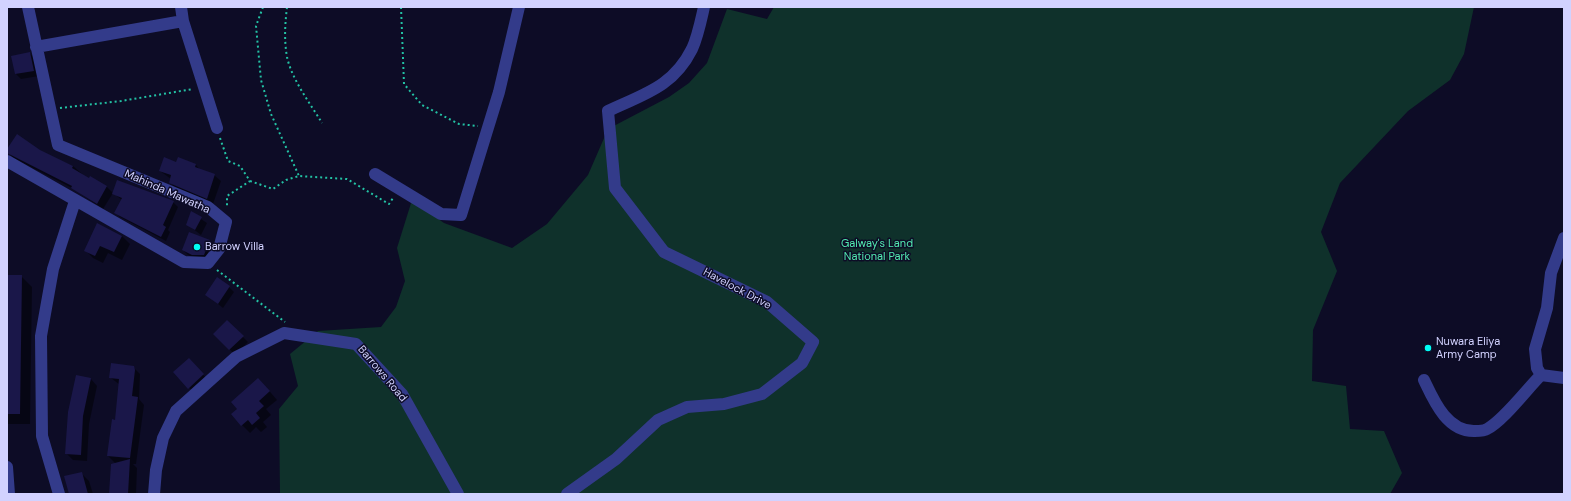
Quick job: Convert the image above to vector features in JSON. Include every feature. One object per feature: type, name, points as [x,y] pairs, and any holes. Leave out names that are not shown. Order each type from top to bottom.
[{"type":"street","name":"Mahinda Mawatha","points":[[28,7],[58,145],[208,207],[226,222]]},
{"type":"street","points":[[180,7],[183,21],[217,128]]},
{"type":"street","points":[[375,174],[441,214],[460,215],[499,92],[519,7]]},
{"type":"street","name":"Havelock Drive","points":[[567,494],[616,459],[658,420],[687,407],[724,404],[762,394],[802,363],[812,342],[767,302],[664,252],[615,188],[608,111],[662,86],[676,74],[693,48],[704,7]]},
{"type":"street","points":[[36,47],[183,21]]},
{"type":"street","points":[[7,161],[184,262],[208,263],[219,249],[226,222]]},
{"type":"street","points":[[59,494],[42,436],[41,336],[53,269],[75,201]]},
{"type":"street","points":[[1564,238],[1551,273],[1547,308],[1536,349],[1537,368],[1542,375],[1564,378]]},
{"type":"street","name":"Barrows Road","points":[[154,494],[156,470],[163,438],[176,411],[236,357],[284,333],[356,344],[402,394],[458,494]]},
{"type":"street","points":[[1424,380],[1435,403],[1452,424],[1468,431],[1486,430],[1497,423],[1542,375]]},
{"type":"street","points":[[7,467],[9,494]]},
{"type":"path","points":[[263,7],[256,26],[261,80],[271,114],[299,176]]},
{"type":"path","points":[[287,7],[285,29],[287,57],[293,74],[322,123]]},
{"type":"path","points":[[401,7],[404,84],[422,105],[459,124],[487,127]]},
{"type":"path","points":[[50,109],[121,101],[204,88]]},
{"type":"path","points":[[217,128],[228,161],[240,166],[250,181],[273,189],[286,180],[299,176],[347,179],[389,204],[400,188]]},
{"type":"path","points":[[226,222],[227,196],[250,181]]},
{"type":"path","points":[[208,263],[288,324]]},
{"type":"green space","name":"Galway's Land National Park","points":[[774,7],[1474,7],[1464,54],[1450,80],[1408,111],[1340,183],[1321,232],[1337,271],[1313,330],[1312,381],[1346,386],[1350,429],[1384,431],[1402,473],[1390,494],[280,494],[279,409],[298,386],[290,354],[318,331],[381,327],[396,307],[405,281],[397,248],[412,200],[444,223],[512,248],[547,224],[588,175],[608,129],[669,97],[689,83],[707,63],[727,9],[767,19]]},
{"type":"building","points":[[30,52],[34,71],[15,74],[11,56]]},
{"type":"building","points":[[17,134],[40,150],[73,166],[72,168],[89,178],[90,176],[107,186],[97,204],[71,188],[72,186],[7,153],[7,149]]},
{"type":"building","points":[[164,157],[176,162],[178,157],[196,164],[195,167],[215,174],[207,199],[169,183],[171,175],[159,171]]},
{"type":"building","points":[[117,180],[174,201],[163,225],[166,227],[161,237],[114,213],[122,198],[112,194]]},
{"type":"building","points":[[191,211],[202,217],[195,230],[186,225]]},
{"type":"building","points":[[97,223],[122,236],[114,252],[100,246],[95,256],[84,251]]},
{"type":"building","points":[[189,232],[210,240],[204,255],[192,255],[182,250]]},
{"type":"building","points":[[7,275],[22,275],[20,414],[7,414]]},
{"type":"building","points":[[217,277],[230,286],[218,304],[205,295]]},
{"type":"building","points":[[227,320],[244,336],[229,350],[213,334]]},
{"type":"building","points":[[189,358],[204,374],[188,389],[173,372]]},
{"type":"building","points":[[111,363],[134,366],[135,370],[132,396],[138,397],[130,458],[107,456],[112,419],[115,420],[119,379],[109,378]]},
{"type":"building","points":[[76,375],[91,378],[83,416],[81,455],[65,454],[68,412]]},
{"type":"building","points":[[258,378],[270,391],[259,401],[264,406],[256,413],[260,418],[252,425],[248,420],[241,426],[231,414],[237,409],[231,402]]},
{"type":"building","points":[[130,459],[128,494],[109,494],[111,464]]},
{"type":"building","points":[[82,472],[88,494],[69,494],[64,476]]},
{"type":"place","name":"Barrow Villa","points":[[197,247]]},
{"type":"place","name":"Nuwara Eliya Army Camp","points":[[1428,348]]}]
